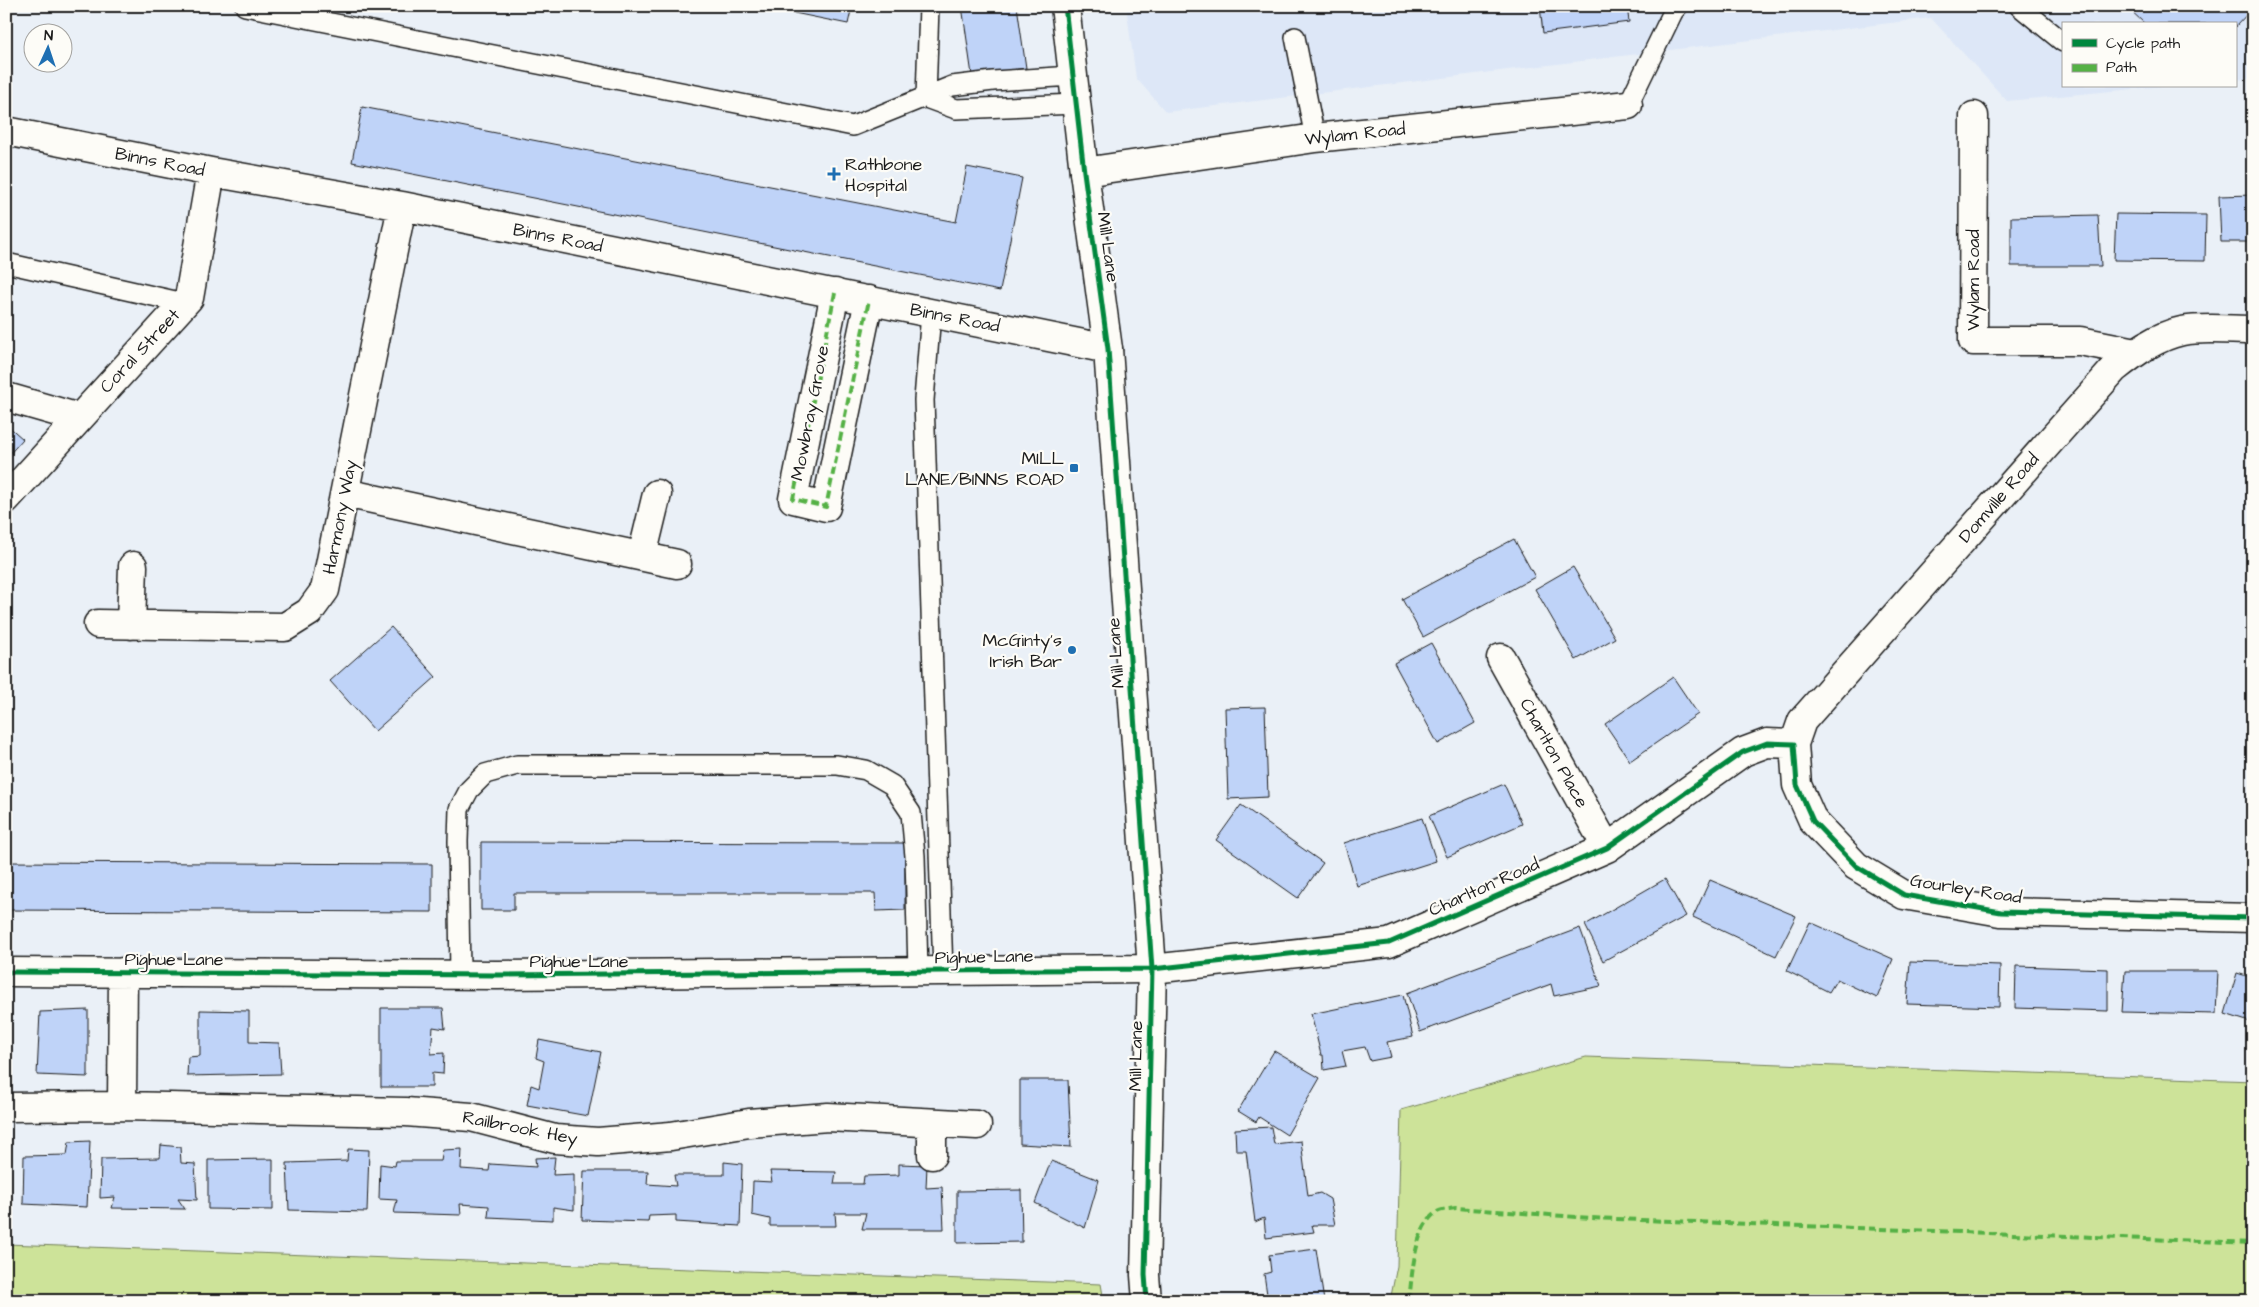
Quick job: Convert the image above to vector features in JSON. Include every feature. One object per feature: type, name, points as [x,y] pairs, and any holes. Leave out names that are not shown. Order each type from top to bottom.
[{"type":"street","name":"Mill Lane","points":[[1065,6],[1084,172],[1108,349],[1152,969],[1146,1265],[1147,1301]]},
{"type":"street","name":"Wylam Road","points":[[1084,172],[1315,138],[1628,105]]},
{"type":"street","name":"Wylam Road","points":[[1974,116],[1973,341],[2080,341],[2136,352]]},
{"type":"street","name":"Binns Road","points":[[6,131],[210,172],[402,206],[1108,349]]},
{"type":"street","name":"Coral Street","points":[[6,499],[188,298],[210,172]]},
{"type":"street","name":"Harmony Way","points":[[98,624],[285,627],[309,612],[325,590],[402,206]]},
{"type":"street","name":"Mowbray Grove","points":[[834,293],[793,499],[826,507],[869,300]]},
{"type":"street","name":"Domville Road","points":[[1794,744],[1802,721],[2114,369],[2136,352],[2159,339],[2182,330],[2253,330]]},
{"type":"street","points":[[6,397],[79,418]]},
{"type":"street","points":[[345,493],[678,564]]},
{"type":"street","points":[[642,556],[656,494]]},
{"type":"street","points":[[132,625],[133,566]]},
{"type":"street","name":"Charlton Place","points":[[1501,658],[1607,848]]},
{"type":"street","name":"Charlton Road","points":[[1152,969],[1389,943],[1607,848],[1743,752],[1767,743],[1794,744]]},
{"type":"street","name":"Gourley Road","points":[[1794,744],[1797,785],[1813,821],[1856,866],[1904,895],[2001,912],[2253,918]]},
{"type":"street","name":"Pighue Lane","points":[[6,972],[460,974],[1152,969]]},
{"type":"street","points":[[122,1106],[123,972]]},
{"type":"street","name":"Railbrook Hey","points":[[6,1107],[122,1106],[406,1112],[471,1117],[555,1139],[598,1142],[671,1136],[749,1123],[828,1117],[977,1125]]},
{"type":"street","points":[[932,1122],[932,1155]]},
{"type":"lane","points":[[244,6],[853,126],[952,86],[993,81],[1072,76]]},
{"type":"lane","points":[[926,98],[929,6]]},
{"type":"lane","points":[[1628,105],[1672,12],[1678,6]]},
{"type":"lane","points":[[2018,6],[2062,41]]},
{"type":"lane","points":[[1296,37],[1315,138]]},
{"type":"lane","points":[[926,98],[956,109],[1076,104]]},
{"type":"lane","points":[[6,263],[184,303]]},
{"type":"lane","points":[[930,972],[924,400],[931,313]]},
{"type":"lane","points":[[460,974],[458,840],[460,809],[469,790],[485,774],[517,764],[838,765],[866,770],[892,785],[911,813],[930,972]]},
{"type":"shaded area","points":[[1126,6],[2253,6],[2253,78],[2236,80],[2236,22],[2062,22],[2062,88],[2143,88],[2007,101],[1931,18],[1166,112],[1136,78]]},
{"type":"green space","points":[[1586,1057],[2253,1081],[2253,1301],[1390,1301],[1397,1266],[1401,1110]]},
{"type":"green space","points":[[6,1244],[1101,1284],[1104,1301],[6,1301]]},
{"type":"building","points":[[760,6],[852,6],[848,24]]},
{"type":"building","points":[[962,6],[1017,6],[1026,68],[972,75]]},
{"type":"building","points":[[1540,6],[1627,6],[1629,22],[1543,33]]},
{"type":"building","points":[[2126,6],[2253,6],[2236,26],[2236,22],[2143,22]]},
{"type":"building","points":[[362,107],[956,222],[967,167],[1022,178],[1000,291],[352,162]]},
{"type":"building","points":[[2253,195],[2253,242],[2221,242],[2219,196]]},
{"type":"building","points":[[2116,214],[2206,215],[2205,261],[2114,260]]},
{"type":"building","points":[[2098,215],[2101,266],[2011,266],[2011,217]]},
{"type":"building","points":[[6,424],[23,439],[6,458]]},
{"type":"building","points":[[1514,539],[1535,577],[1423,637],[1402,599]]},
{"type":"building","points":[[1573,567],[1615,638],[1576,660],[1535,589]]},
{"type":"building","points":[[391,627],[436,677],[375,731],[330,681]]},
{"type":"building","points":[[1431,643],[1475,723],[1438,744],[1394,663]]},
{"type":"building","points":[[1673,677],[1698,714],[1630,761],[1605,724]]},
{"type":"building","points":[[1265,707],[1268,797],[1228,799],[1225,708]]},
{"type":"building","points":[[1504,784],[1522,824],[1447,857],[1429,816]]},
{"type":"building","points":[[1241,805],[1323,863],[1298,898],[1216,840]]},
{"type":"building","points":[[1422,818],[1436,861],[1357,886],[1344,843]]},
{"type":"building","points":[[481,842],[905,843],[905,910],[876,911],[875,893],[514,893],[514,910],[481,910]]},
{"type":"building","points":[[6,862],[432,864],[432,912],[6,910]]},
{"type":"building","points":[[1665,879],[1686,916],[1603,961],[1585,925]]},
{"type":"building","points":[[1710,880],[1796,916],[1776,956],[1693,917]]},
{"type":"building","points":[[1810,922],[1893,959],[1877,998],[1837,979],[1829,992],[1787,971]]},
{"type":"building","points":[[1580,928],[1601,986],[1554,996],[1551,984],[1420,1032],[1407,993]]},
{"type":"building","points":[[1910,962],[2000,965],[1999,1007],[1907,1004]]},
{"type":"building","points":[[2016,966],[2108,969],[2108,1011],[2015,1008]]},
{"type":"building","points":[[2125,971],[2218,971],[2216,1014],[2122,1012]]},
{"type":"building","points":[[2237,973],[2253,978],[2253,1023],[2225,1014]]},
{"type":"building","points":[[1403,995],[1413,1037],[1387,1042],[1391,1057],[1370,1061],[1365,1047],[1342,1051],[1346,1066],[1324,1070],[1323,1055],[1321,1055],[1311,1014]]},
{"type":"building","points":[[381,1008],[443,1008],[445,1029],[433,1027],[431,1054],[444,1053],[443,1074],[432,1073],[432,1087],[381,1087]]},
{"type":"building","points":[[88,1010],[88,1077],[37,1075],[40,1012]]},
{"type":"building","points":[[200,1010],[249,1011],[249,1042],[279,1043],[281,1074],[187,1076],[188,1057],[200,1056]]},
{"type":"building","points":[[539,1040],[601,1052],[588,1116],[527,1105],[531,1085],[539,1088],[544,1061],[536,1058]]},
{"type":"building","points":[[1274,1051],[1320,1078],[1287,1135],[1259,1117],[1256,1122],[1238,1111]]},
{"type":"building","points":[[1020,1080],[1068,1080],[1071,1147],[1020,1144]]},
{"type":"building","points":[[1271,1127],[1274,1144],[1301,1141],[1308,1196],[1320,1193],[1330,1199],[1335,1225],[1312,1225],[1314,1232],[1266,1238],[1264,1218],[1255,1222],[1246,1151],[1236,1151],[1235,1129]]},
{"type":"building","points":[[90,1141],[87,1207],[23,1204],[24,1156],[67,1155],[69,1142]]},
{"type":"building","points":[[161,1145],[180,1147],[181,1163],[195,1164],[197,1200],[178,1199],[185,1209],[112,1208],[115,1197],[100,1198],[101,1159],[160,1158]]},
{"type":"building","points":[[348,1149],[369,1150],[367,1212],[289,1210],[287,1163],[347,1161]]},
{"type":"building","points":[[462,1149],[461,1169],[489,1171],[490,1164],[536,1167],[535,1158],[555,1157],[553,1175],[574,1174],[574,1210],[553,1207],[553,1220],[488,1217],[489,1206],[460,1204],[461,1215],[394,1213],[397,1200],[379,1199],[380,1164],[395,1166],[396,1161],[441,1161],[443,1150]]},
{"type":"building","points":[[273,1159],[273,1210],[208,1209],[208,1160]]},
{"type":"building","points":[[1051,1161],[1099,1180],[1085,1228],[1035,1203]]},
{"type":"building","points":[[724,1162],[742,1164],[740,1226],[676,1222],[676,1215],[649,1216],[648,1222],[582,1220],[584,1171],[648,1171],[647,1184],[676,1186],[674,1175],[724,1175]]},
{"type":"building","points":[[899,1164],[927,1165],[926,1188],[942,1187],[944,1229],[862,1229],[866,1213],[835,1213],[836,1226],[770,1226],[770,1219],[752,1215],[753,1181],[772,1182],[770,1171],[836,1172],[834,1184],[863,1184],[864,1176],[899,1175]]},
{"type":"building","points":[[1021,1190],[1022,1242],[957,1243],[957,1191]]},
{"type":"building","points":[[1316,1249],[1324,1301],[1268,1301],[1264,1274],[1271,1272],[1269,1255]]},
{"type":"marked path","points":[[835,293],[793,499],[826,507],[869,300]]},
{"type":"marked path","points":[[1409,1301],[1413,1266],[1423,1228],[1437,1212],[1456,1208],[1590,1218],[2253,1243]]},
{"type":"cycle path","points":[[1065,6],[1084,172],[1108,349],[1152,969],[1145,1275],[1147,1301]]},
{"type":"cycle path","points":[[6,972],[498,975],[1152,969],[1389,943],[1607,848],[1743,752],[1767,743],[1794,744],[1797,785],[1813,821],[1856,866],[1904,895],[2001,912],[2253,918]]},
{"type":"place","name":"Rathbone Hospital","points":[[834,174]]},
{"type":"place","name":"MILL LANE/BINNS ROAD","points":[[1074,468]]},
{"type":"place","name":"McGinty's Irish Bar","points":[[1072,650]]}]
